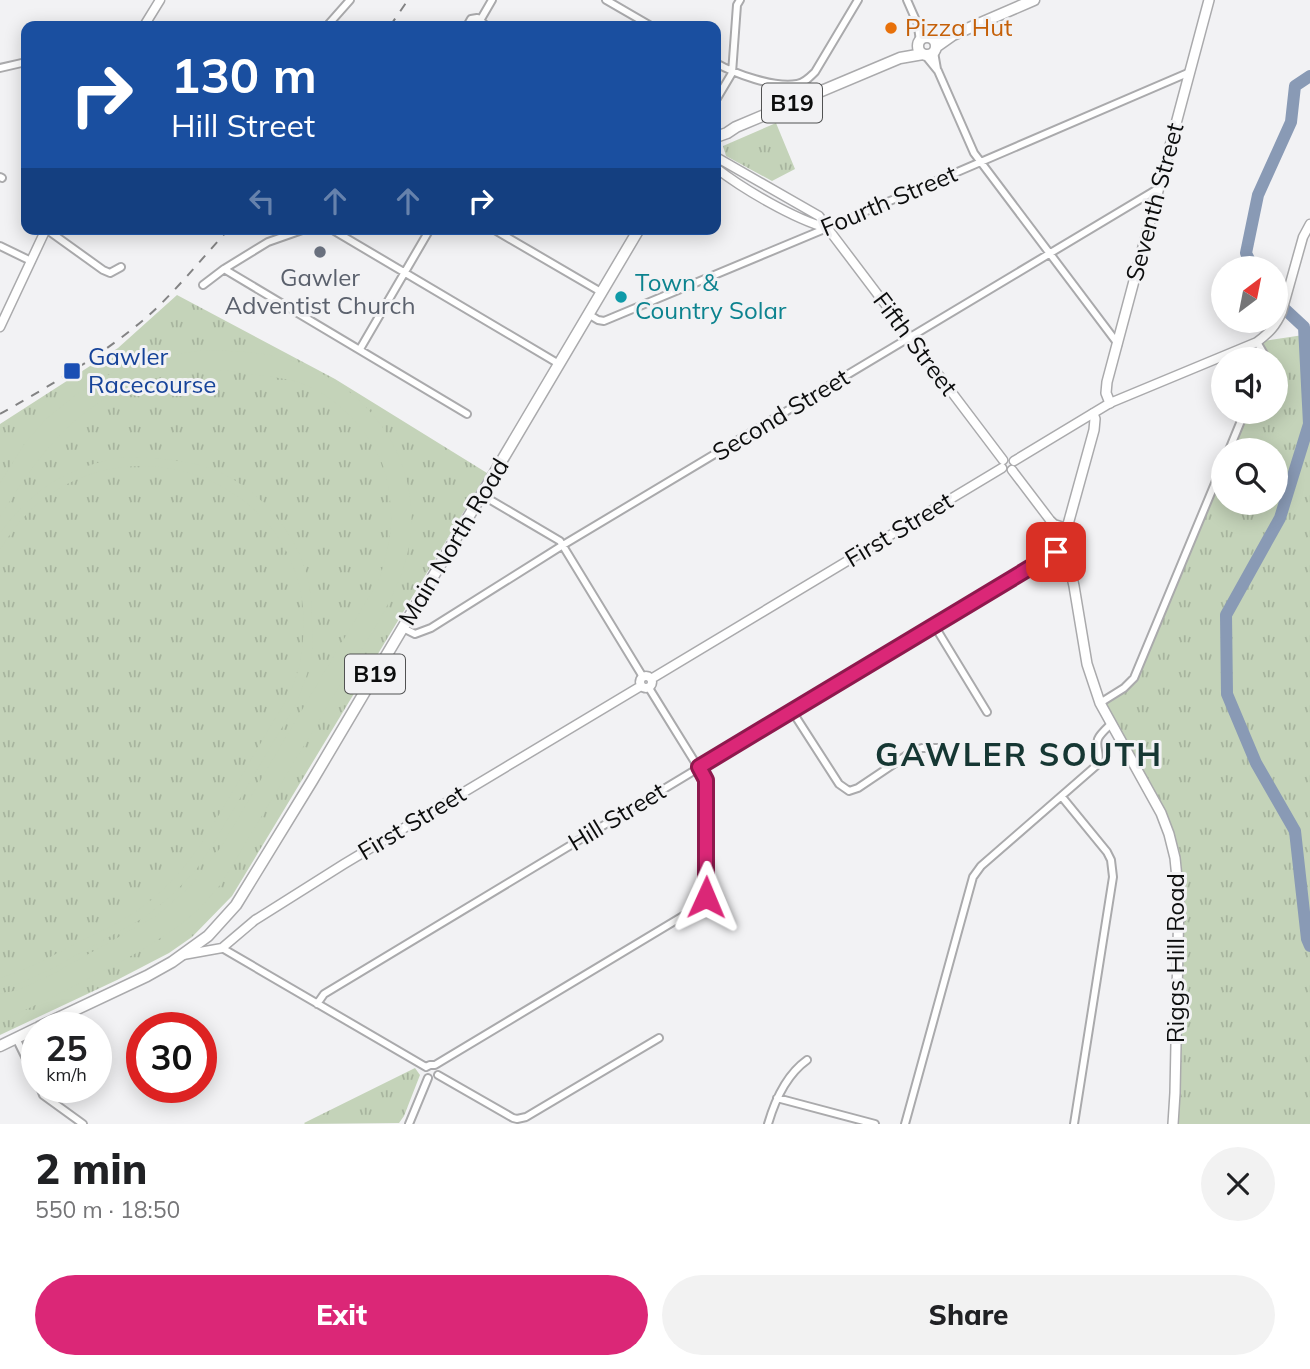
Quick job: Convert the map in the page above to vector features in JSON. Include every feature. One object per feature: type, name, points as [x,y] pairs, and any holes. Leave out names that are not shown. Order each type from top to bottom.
[{"type":"main road","name":"B19","points":[[721,135],[1034,0]]},
{"type":"main road","name":"Seventh Street","points":[[1110,403],[1106,393],[1107,383],[1209,0]]},
{"type":"main road","name":"Main North Road","points":[[72,1012],[147,976],[183,955],[216,928],[241,897],[635,235]]},
{"type":"main road","points":[[1093,414],[1094,429],[1067,528],[1065,547],[1087,664],[1100,703],[1111,724]]},
{"type":"main road","name":"Riggs Hill Road","points":[[1111,724],[1161,813],[1169,834],[1178,878],[1173,1124]]},
{"type":"main road","name":"Main North Road","points":[[0,1046],[21,1036]]},
{"type":"street","points":[[147,21],[160,0]]},
{"type":"street","points":[[331,21],[350,0]]},
{"type":"street","points":[[484,21],[492,0]]},
{"type":"street","points":[[606,0],[618,3],[644,21]]},
{"type":"street","points":[[721,92],[732,73],[737,5],[740,0]]},
{"type":"street","points":[[721,67],[744,77],[781,84],[796,85],[805,81],[815,72],[858,0]]},
{"type":"street","points":[[907,0],[979,162],[1118,344]]},
{"type":"street","points":[[0,68],[21,63]]},
{"type":"street","name":"Fourth Street","points":[[588,314],[604,321],[1190,72]]},
{"type":"street","name":"Fifth Street","points":[[721,160],[820,216],[1003,464]]},
{"type":"street","points":[[721,171],[809,223],[827,228]]},
{"type":"street","name":"Second Street","points":[[403,628],[415,634],[422,633],[563,545],[1159,188]]},
{"type":"street","points":[[1003,464],[1005,471],[1110,403],[1257,342],[1272,330],[1283,308],[1303,237],[1310,224]]},
{"type":"street","points":[[0,327],[43,235]]},
{"type":"street","points":[[54,235],[110,273]]},
{"type":"street","points":[[203,285],[268,242],[288,235]]},
{"type":"street","points":[[341,235],[559,364]]},
{"type":"street","points":[[360,349],[426,235]]},
{"type":"street","points":[[503,235],[601,292]]},
{"type":"street","points":[[0,246],[31,261]]},
{"type":"street","points":[[108,282],[110,273],[121,267]]},
{"type":"street","points":[[224,269],[467,414]]},
{"type":"street","points":[[1257,342],[1260,347]]},
{"type":"street","name":"First Street","points":[[222,948],[255,920],[344,863],[1003,464]]},
{"type":"street","points":[[1013,466],[1050,520],[1067,528]]},
{"type":"street","points":[[1100,703],[1124,688],[1133,678],[1211,493]]},
{"type":"street","points":[[183,955],[222,948],[426,1067],[435,1065],[704,901],[707,883],[706,780],[699,767],[560,541],[482,495]]},
{"type":"street","name":"Hill Street","points":[[317,1004],[324,994],[1065,547]]},
{"type":"street","points":[[934,625],[987,712]]},
{"type":"street","points":[[792,711],[839,784],[849,791],[858,788],[913,751],[940,748]]},
{"type":"street","points":[[905,1124],[973,877],[981,866],[1097,765],[1100,758],[1098,738],[1111,724]]},
{"type":"street","points":[[1062,797],[1107,852],[1113,877],[1074,1124]]},
{"type":"street","points":[[16,1038],[21,1048]]},
{"type":"street","points":[[438,1075],[517,1119],[526,1117],[659,1038]]},
{"type":"street","points":[[768,1124],[777,1098],[796,1069],[807,1060]]},
{"type":"street","points":[[426,1067],[424,1073],[433,1079],[439,1070],[435,1065]]},
{"type":"street","points":[[412,1123],[428,1078]]},
{"type":"street","points":[[777,1098],[875,1124]]},
{"type":"street","points":[[55,1103],[83,1124]]},
{"type":"green space","points":[[776,123],[795,169],[772,181],[726,156],[723,146]]},
{"type":"green space","points":[[177,295],[335,379],[487,473],[232,896],[192,937],[169,953],[49,1012],[21,1012],[21,1025],[0,1035],[0,424],[118,348]]},
{"type":"green space","points":[[1310,334],[1310,1124],[1173,1124],[1179,898],[1169,834],[1100,703],[1130,683],[1211,492],[1211,515],[1288,515],[1288,438],[1234,438],[1240,424],[1288,424],[1288,347],[1259,347],[1257,342]]},
{"type":"green space","name":"Gawler Racecourse","points":[[203,350],[260,353],[293,361],[323,374],[350,392],[372,414],[390,439],[403,467],[410,498],[411,530],[405,563],[384,612],[221,884],[201,907],[179,926],[142,950],[0,1022],[0,994],[18,990],[53,974],[156,916],[190,887],[221,847],[380,578],[389,540],[391,510],[386,475],[375,449],[357,423],[333,401],[306,385],[279,378],[203,370],[172,374],[127,388],[84,413],[56,439],[21,484],[0,517],[0,483],[25,443],[46,419],[77,394],[115,371],[172,355]]},
{"type":"green space","points":[[124,457],[182,461],[215,470],[245,487],[271,511],[292,540],[308,579],[312,619],[310,664],[296,704],[196,870],[172,895],[145,917],[53,968],[0,989],[0,978],[39,962],[118,922],[142,907],[169,884],[202,842],[221,811],[285,701],[299,668],[303,639],[301,591],[285,549],[259,514],[225,488],[185,472],[141,466],[96,472],[53,492],[37,504],[23,518],[0,550],[0,533],[40,491],[69,473]]},
{"type":"green space","points":[[415,1068],[420,1075],[399,1123],[304,1123]]},
{"type":"waterway","points":[[1247,256],[1258,195],[1291,122],[1295,86],[1310,76]]},
{"type":"waterway","points":[[1288,312],[1304,327],[1309,424],[1280,518],[1226,615],[1227,694],[1256,763],[1295,831],[1310,946]]},
{"type":"railway","points":[[393,21],[408,0]]},
{"type":"railway","points":[[0,414],[76,369],[131,330],[169,296],[224,235]]},
{"type":"place","name":"Pizza Hut","points":[[891,28]]},
{"type":"place","name":"Gawler Adventist Church","points":[[320,252]]},
{"type":"place","name":"Town & Country Solar","points":[[621,297]]},
{"type":"place","name":"Gawler Racecourse","points":[[72,371]]},
{"type":"district","name":"GAWLER SOUTH","points":[[1019,755]]},
{"type":"route","points":[[706,897],[706,780],[699,767],[1056,552]]}]
